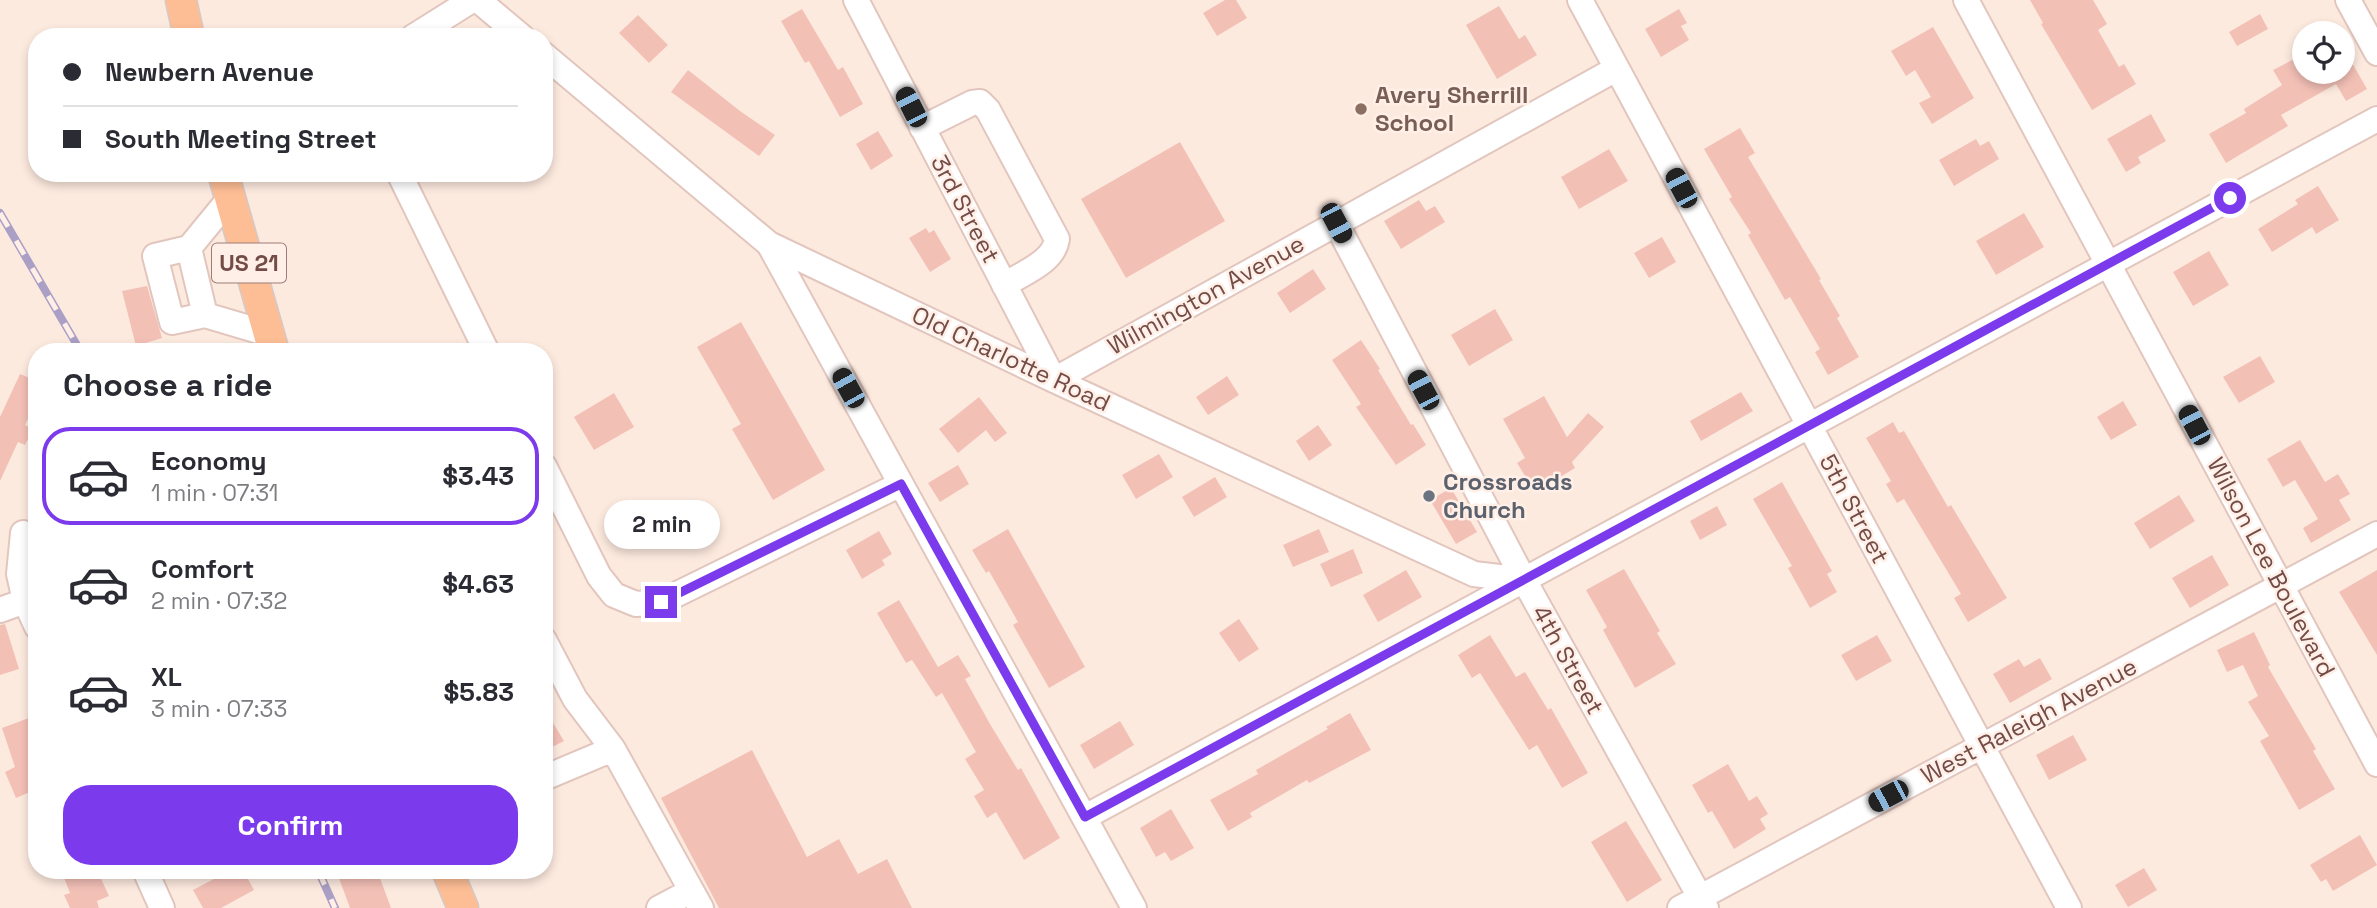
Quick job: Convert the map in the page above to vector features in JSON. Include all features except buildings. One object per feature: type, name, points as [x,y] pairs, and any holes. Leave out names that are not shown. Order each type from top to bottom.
[{"type":"main road","points":[[181,0],[188,28]]},
{"type":"main road","name":"US 21","points":[[227,185],[272,343]]},
{"type":"main road","points":[[451,879],[463,908]]},
{"type":"street","points":[[427,28],[472,0]]},
{"type":"street","points":[[478,0],[511,28]]},
{"type":"street","name":"3rd Street","points":[[856,0],[1054,380]]},
{"type":"street","name":"5th Street","points":[[1580,0],[2069,908]]},
{"type":"street","name":"Wilson Lee Boulevard","points":[[1966,0],[2377,764]]},
{"type":"street","points":[[2348,0],[2377,53]]},
{"type":"street","name":"Old Charlotte Road","points":[[553,63],[769,244],[1054,380],[1474,574],[1524,580]]},
{"type":"street","name":"Wilmington Avenue","points":[[1054,380],[1616,69]]},
{"type":"street","points":[[922,128],[972,103],[980,102],[988,110],[1057,239],[1056,249],[1048,258],[1004,285]]},
{"type":"street","points":[[1085,817],[2377,119]]},
{"type":"street","points":[[402,182],[483,343]]},
{"type":"street","points":[[227,185],[181,250],[155,256],[172,323],[197,317],[272,343]]},
{"type":"street","name":"4th Street","points":[[1336,223],[1696,904]]},
{"type":"street","points":[[769,244],[1135,908]]},
{"type":"street","points":[[181,250],[197,317]]},
{"type":"street","points":[[553,484],[599,576],[614,595],[636,604],[661,602],[901,484]]},
{"type":"street","points":[[23,533],[19,574],[28,608]]},
{"type":"street","name":"West Raleigh Avenue","points":[[1696,904],[1982,746],[2377,534]]},
{"type":"street","points":[[0,610],[25,601]]},
{"type":"street","points":[[553,664],[575,699],[613,749],[696,900],[659,908]]},
{"type":"street","points":[[553,774],[613,749]]},
{"type":"street","points":[[149,879],[162,908]]},
{"type":"railway","points":[[0,213],[76,343]]},
{"type":"railway","points":[[322,879],[335,908]]},
{"type":"place","name":"Avery Sherrill School","points":[[1361,109]]},
{"type":"place","name":"Crossroads Church","points":[[1429,496]]},
{"type":"route","points":[[661,602],[901,484],[1085,817],[2230,198]]}]
